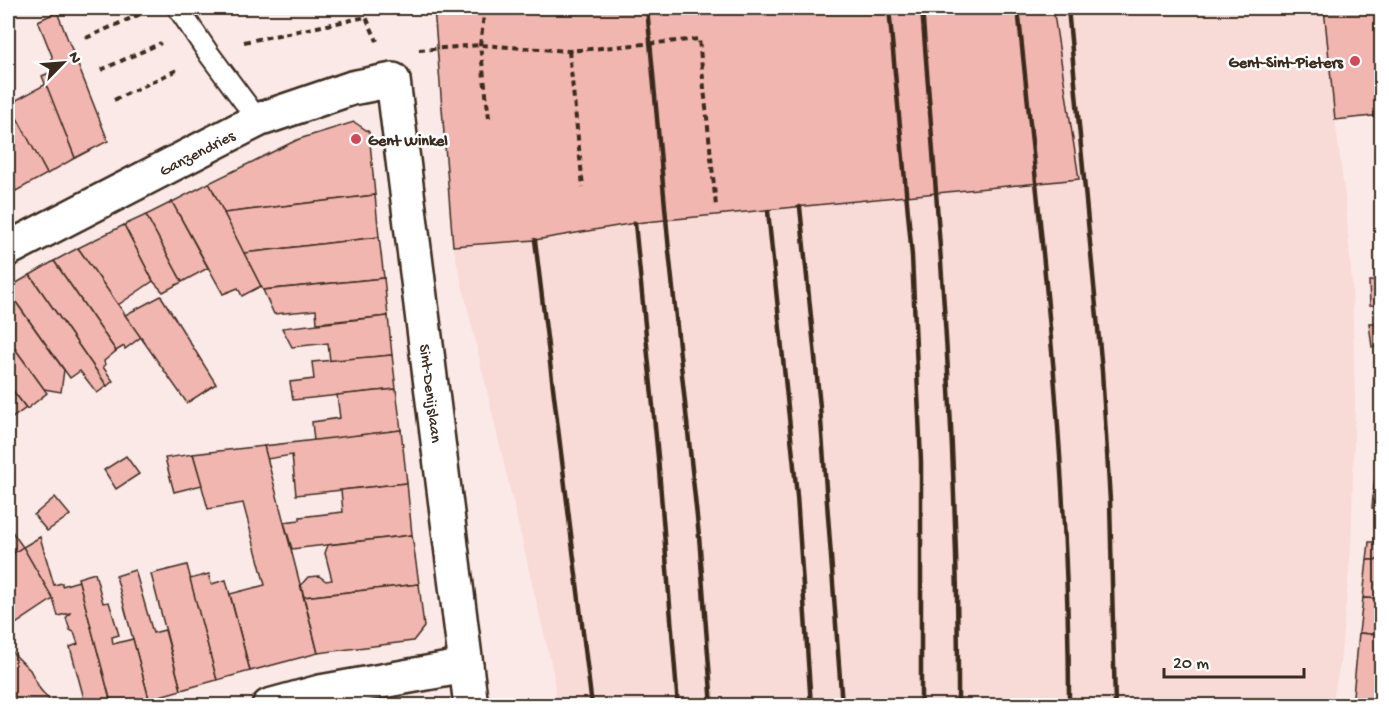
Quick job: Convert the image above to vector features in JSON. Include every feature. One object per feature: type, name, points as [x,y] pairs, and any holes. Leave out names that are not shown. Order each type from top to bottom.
[{"type":"street","name":"Ganzendries","points":[[8,249],[258,120],[352,88],[393,80]]},
{"type":"street","name":"Sint-Denijslaan","points":[[393,80],[471,705]]},
{"type":"street","points":[[269,705],[320,692],[466,666]]},
{"type":"lane","points":[[178,8],[258,120]]},
{"type":"path","points":[[485,8],[480,45],[489,118]]},
{"type":"path","points":[[86,38],[147,12]]},
{"type":"path","points":[[101,70],[192,29]]},
{"type":"path","points":[[417,50],[480,45],[569,51],[699,39],[716,206]]},
{"type":"path","points":[[569,51],[583,187]]},
{"type":"shaded area","points":[[434,8],[1324,8],[1345,197],[1352,284],[1355,403],[1351,549],[1340,663],[1332,705],[557,705],[553,672],[453,246]]},
{"type":"building","points":[[434,8],[1053,8],[1079,179],[635,223],[535,240],[453,246]]},
{"type":"building","name":"Gent-Sint-Pieters","points":[[1324,8],[1382,8],[1382,115],[1335,120]]},
{"type":"building","points":[[57,12],[108,141],[75,158],[42,76],[56,70],[38,21]]},
{"type":"building","points":[[46,84],[75,158],[47,174],[9,104]]},
{"type":"building","points":[[8,101],[47,174],[16,191],[8,175]]},
{"type":"building","points":[[354,122],[369,132],[375,195],[224,213],[209,183],[299,139]]},
{"type":"building","points":[[209,183],[261,286],[242,296],[238,288],[223,294],[172,202]]},
{"type":"building","points":[[375,195],[379,237],[244,253],[224,213]]},
{"type":"building","points":[[172,202],[208,268],[182,282],[146,215]]},
{"type":"building","points":[[146,215],[182,282],[163,292],[153,281],[124,225]]},
{"type":"building","points":[[124,225],[153,281],[118,305],[78,248]]},
{"type":"building","points":[[379,237],[384,278],[263,290],[244,253]]},
{"type":"building","points":[[78,248],[141,337],[125,349],[124,346],[116,351],[54,261]]},
{"type":"building","points":[[54,261],[116,351],[104,361],[103,367],[113,381],[107,386],[30,275]]},
{"type":"building","points":[[30,275],[107,386],[97,393],[80,371],[70,378],[8,291],[8,288]]},
{"type":"building","points":[[384,278],[388,316],[317,323],[316,310],[274,314],[263,290]]},
{"type":"building","points":[[1369,281],[1382,281],[1382,306],[1370,305]]},
{"type":"building","points":[[8,291],[64,370],[61,392],[44,389],[8,339]]},
{"type":"building","points":[[161,296],[216,384],[187,403],[125,315]]},
{"type":"building","points":[[388,316],[392,355],[330,361],[328,343],[292,347],[282,328]]},
{"type":"building","points":[[1369,323],[1382,323],[1382,347],[1372,347]]},
{"type":"building","points":[[8,339],[47,393],[27,409],[8,384]]},
{"type":"building","points":[[392,355],[396,389],[293,400],[290,382],[314,379],[312,362]]},
{"type":"building","points":[[8,384],[26,408],[8,421]]},
{"type":"building","points":[[396,389],[401,430],[314,441],[312,422],[340,418],[337,395]]},
{"type":"building","points":[[401,430],[407,483],[296,495],[292,455],[267,459],[264,446]]},
{"type":"building","points":[[264,446],[318,653],[250,671],[230,594],[265,585],[243,503],[208,509],[193,454]]},
{"type":"building","points":[[193,454],[202,485],[174,492],[165,458]]},
{"type":"building","points":[[126,456],[139,474],[116,489],[104,470]]},
{"type":"building","points":[[1377,461],[1382,462],[1382,486],[1374,486]]},
{"type":"building","points":[[407,483],[412,535],[292,549],[284,522],[300,520],[300,517],[343,512],[341,490]]},
{"type":"building","points":[[1374,486],[1382,486],[1382,508],[1372,508]]},
{"type":"building","points":[[55,497],[70,515],[47,531],[34,515]]},
{"type":"building","points":[[8,526],[23,547],[8,557]]},
{"type":"building","points":[[412,535],[419,584],[304,597],[301,585],[308,577],[319,576],[326,581],[332,580],[325,553],[328,545]]},
{"type":"building","points":[[40,537],[54,585],[62,583],[62,586],[79,581],[112,706],[86,706],[70,647],[78,644],[66,618],[70,613],[58,616],[53,599],[23,547]]},
{"type":"building","points":[[1369,542],[1382,542],[1382,560],[1367,560]]},
{"type":"building","points":[[23,547],[53,599],[8,629],[8,557]]},
{"type":"building","points":[[1367,560],[1382,560],[1382,599],[1363,598]]},
{"type":"building","points":[[187,565],[217,680],[181,690],[151,574]]},
{"type":"building","points":[[135,570],[153,633],[165,630],[181,690],[149,699],[116,576]]},
{"type":"building","points":[[95,573],[103,603],[109,602],[119,635],[112,637],[113,644],[133,639],[149,699],[125,706],[112,706],[78,578]]},
{"type":"building","points":[[209,574],[211,584],[226,580],[250,671],[217,680],[190,579]]},
{"type":"building","points":[[419,584],[424,627],[413,641],[318,653],[304,597]]},
{"type":"building","points":[[1363,598],[1382,599],[1382,635],[1359,633]]},
{"type":"building","points":[[1359,633],[1382,635],[1382,706],[1352,706]]},
{"type":"building","points":[[8,648],[30,670],[40,689],[54,706],[8,706]]},
{"type":"railway","points":[[647,8],[669,251],[699,536],[712,706]]},
{"type":"railway","points":[[889,8],[912,256],[921,462],[921,706]]},
{"type":"railway","points":[[922,8],[942,269],[952,443],[958,706]]},
{"type":"railway","points":[[1018,8],[1045,269],[1059,443],[1068,618],[1069,706]]},
{"type":"railway","points":[[1068,8],[1102,371],[1110,501],[1115,706]]},
{"type":"railway","points":[[800,207],[820,407],[842,706]]},
{"type":"railway","points":[[768,211],[797,496],[811,706]]},
{"type":"railway","points":[[635,223],[658,457],[678,706]]},
{"type":"railway","points":[[535,240],[592,706]]},
{"type":"place","name":"Gent-Sint-Pieters","points":[[1355,61]]},
{"type":"place","name":"Gent Winkel","points":[[356,139]]}]
